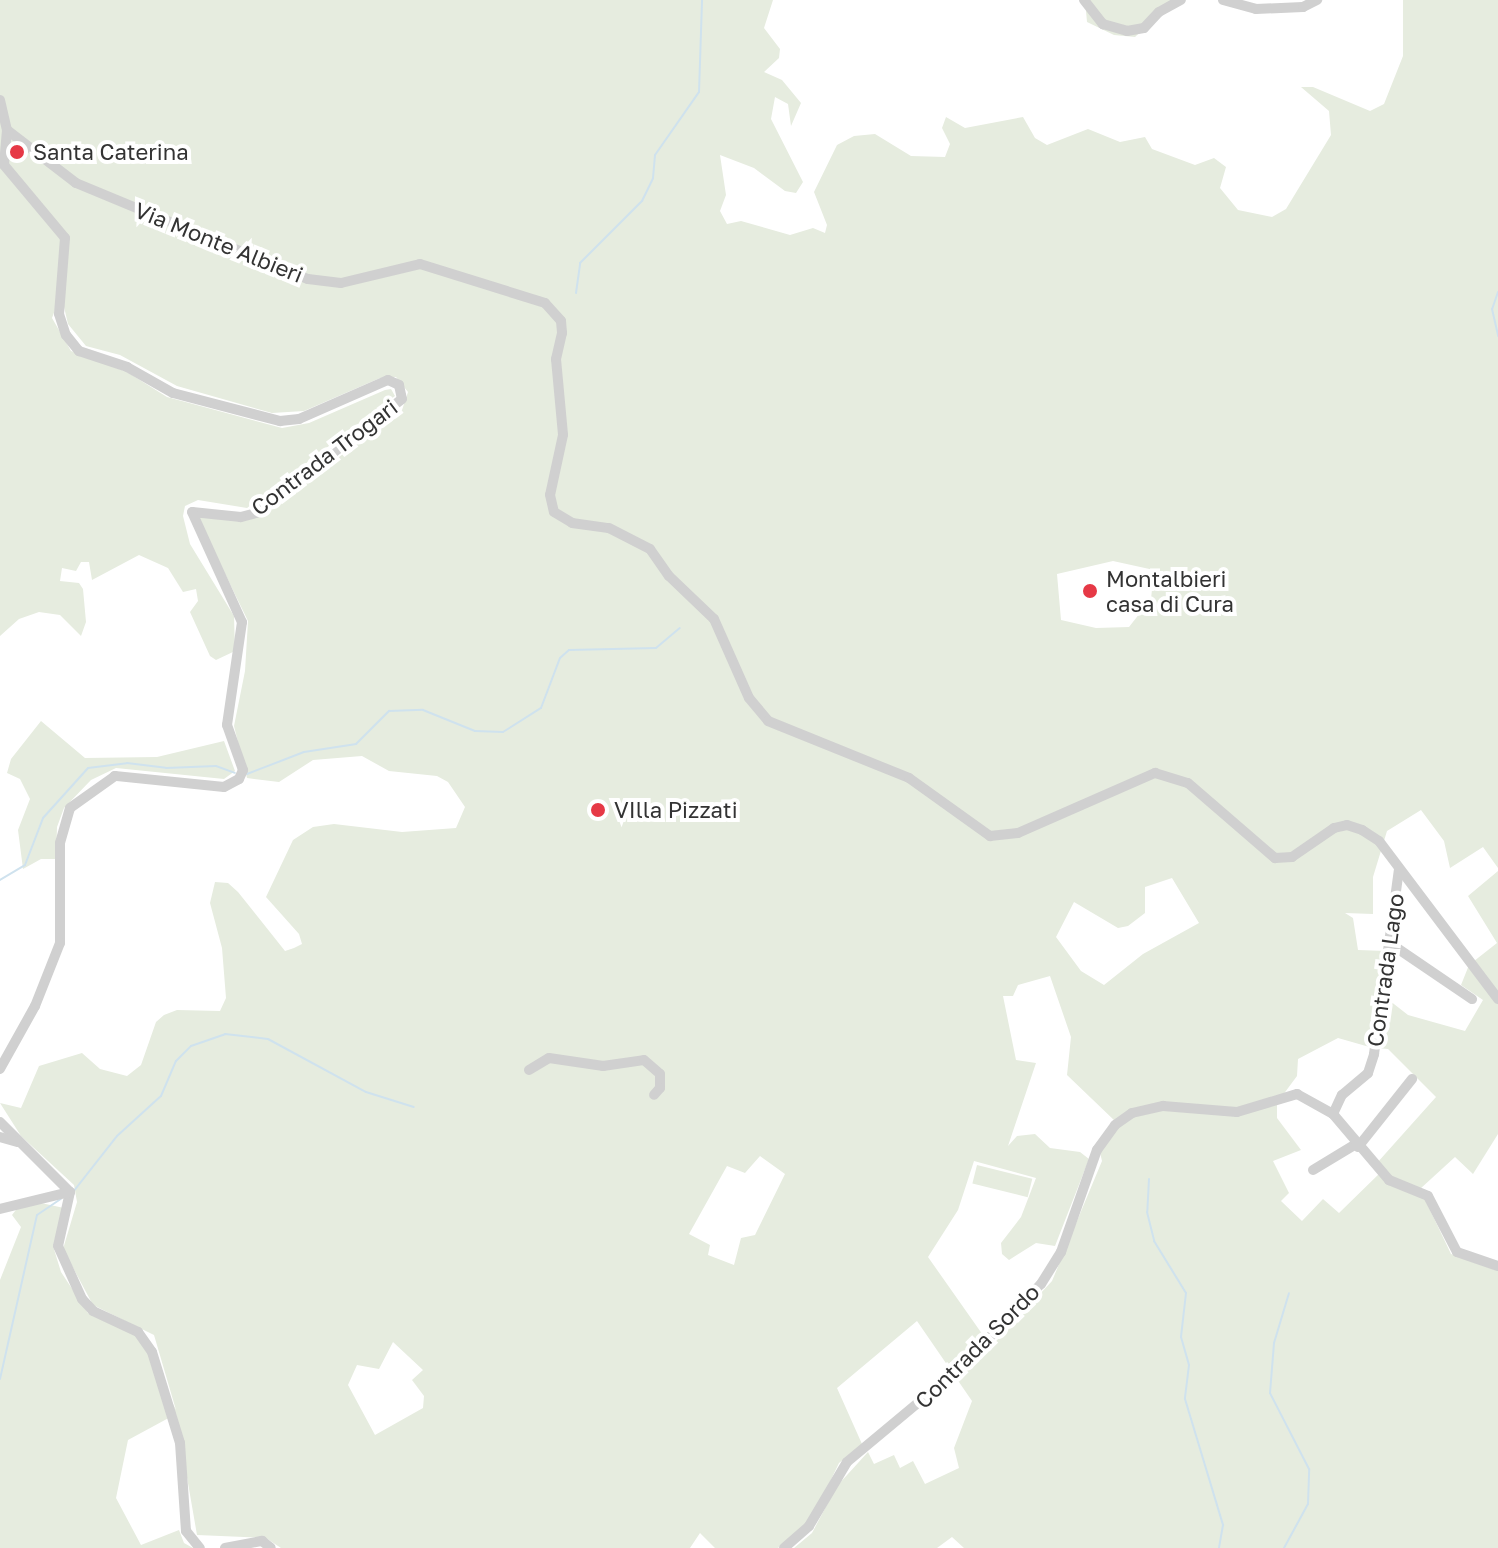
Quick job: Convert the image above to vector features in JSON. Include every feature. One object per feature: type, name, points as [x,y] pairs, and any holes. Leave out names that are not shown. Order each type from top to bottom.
[{"type":"street","points":[[1084,0],[1113,30],[1144,28],[1159,12],[1181,0]]},
{"type":"street","points":[[1223,0],[1256,9],[1303,7],[1317,0]]},
{"type":"street","points":[[0,100],[7,130]]},
{"type":"street","name":"Contrada Trogari","points":[[0,1069],[35,1006],[60,943],[60,843],[70,808],[115,776],[230,786],[243,770],[227,725],[242,622],[192,512],[241,517],[256,513],[394,409],[402,399],[399,385],[388,380],[299,419],[280,421],[173,393],[127,367],[79,351],[66,335],[59,314],[65,238],[11,179],[3,152],[7,130]]},
{"type":"street","name":"Via Monte Albieri","points":[[7,130],[76,183],[308,279],[341,283],[420,264],[545,303],[561,321],[562,333],[556,359],[563,435],[550,495],[554,512],[572,523],[609,528],[650,549],[669,576],[714,619],[749,698],[768,721],[909,778],[990,836],[1018,833],[1139,778],[1170,774],[1188,783],[1275,858],[1292,857],[1347,825],[1379,841],[1498,999]]},
{"type":"street","name":"Contrada Lago","points":[[1333,1114],[1342,1095],[1371,1065],[1391,944],[1390,914],[1399,869]]},
{"type":"street","points":[[1391,944],[1472,999]]},
{"type":"street","points":[[529,1070],[549,1058],[603,1066],[644,1060],[660,1074],[660,1088],[654,1095]]},
{"type":"street","points":[[1313,1170],[1357,1146],[1412,1079]]},
{"type":"street","name":"Contrada Sordo","points":[[784,1548],[809,1526],[847,1462],[961,1367],[1041,1284],[1061,1252],[1097,1150],[1115,1125],[1151,1107],[1237,1112],[1291,1092],[1314,1101],[1333,1114]]},
{"type":"street","points":[[1333,1114],[1384,1175],[1428,1196],[1457,1252],[1498,1266]]},
{"type":"street","points":[[0,1122],[69,1194]]},
{"type":"street","points":[[0,1137],[17,1142]]},
{"type":"street","points":[[0,1209],[69,1194]]},
{"type":"street","points":[[69,1194],[58,1246],[62,1260],[93,1311],[138,1332],[152,1352],[180,1443],[186,1531],[200,1548]]},
{"type":"street","points":[[225,1548],[262,1541],[271,1548]]},
{"type":"shaded area","points":[[0,0],[773,0],[764,28],[780,49],[779,58],[764,72],[782,80],[801,103],[791,126],[788,104],[775,97],[771,119],[803,182],[796,193],[785,191],[754,168],[720,155],[726,195],[720,211],[727,224],[741,221],[790,235],[813,228],[825,233],[827,225],[814,192],[837,145],[854,136],[875,134],[911,156],[945,157],[950,144],[942,128],[946,117],[965,128],[1023,117],[1035,138],[1047,145],[1088,129],[1120,142],[1145,137],[1152,149],[1195,165],[1214,158],[1226,167],[1220,188],[1238,210],[1272,217],[1286,209],[1331,135],[1329,111],[1301,87],[1313,87],[1370,111],[1384,104],[1403,56],[1403,0],[1498,0],[1498,868],[1483,847],[1450,868],[1444,841],[1421,810],[1387,831],[1373,877],[1373,914],[1345,913],[1353,918],[1358,950],[1386,951],[1373,1048],[1338,1038],[1298,1059],[1297,1076],[1277,1103],[1277,1118],[1301,1150],[1273,1161],[1289,1193],[1281,1201],[1302,1221],[1323,1199],[1339,1213],[1383,1170],[1377,1163],[1436,1097],[1388,1049],[1377,1048],[1385,997],[1408,1015],[1465,1031],[1483,1000],[1461,985],[1469,965],[1497,943],[1468,896],[1498,871],[1498,1134],[1473,1174],[1455,1157],[1420,1189],[1451,1254],[1498,1271],[1498,1548],[964,1548],[952,1537],[937,1548],[794,1548],[812,1533],[837,1486],[868,1452],[874,1464],[894,1455],[900,1468],[913,1461],[925,1484],[959,1468],[954,1448],[972,1401],[917,1321],[837,1388],[862,1444],[839,1463],[812,1519],[778,1548],[715,1548],[700,1533],[690,1548],[281,1548],[266,1538],[197,1535],[176,1414],[128,1440],[116,1498],[141,1545],[179,1530],[184,1543],[193,1548],[0,1548],[0,1280],[21,1227],[12,1215],[19,1206],[41,1203],[64,1208],[53,1246],[61,1272],[88,1313],[139,1336],[176,1410],[154,1335],[93,1305],[63,1249],[77,1202],[74,1185],[21,1136],[0,1103],[21,1108],[39,1066],[82,1053],[100,1069],[127,1076],[141,1065],[156,1022],[164,1015],[177,1010],[220,1011],[226,998],[222,948],[210,903],[215,882],[228,883],[238,892],[285,951],[302,944],[299,934],[266,897],[293,840],[313,827],[334,824],[402,832],[456,828],[465,807],[448,782],[437,776],[389,771],[362,756],[313,760],[279,782],[247,778],[234,726],[245,671],[248,621],[196,514],[244,521],[264,513],[402,410],[408,392],[396,377],[380,378],[304,411],[272,413],[177,386],[120,355],[86,346],[68,324],[61,294],[52,318],[71,351],[127,372],[167,397],[282,428],[309,423],[385,390],[391,389],[395,396],[247,508],[198,500],[185,506],[183,516],[190,544],[234,616],[235,651],[216,660],[210,656],[190,612],[198,601],[196,589],[183,592],[168,568],[139,555],[92,580],[89,562],[81,562],[76,571],[62,568],[60,581],[79,583],[83,589],[86,622],[81,636],[60,615],[39,612],[19,619],[0,636]],"holes":[[[1113,561],[1154,570],[1151,599],[1129,627],[1096,628],[1061,620],[1057,574]],[[1172,878],[1199,923],[1143,954],[1104,985],[1081,971],[1056,937],[1074,902],[1118,928],[1128,926],[1145,913],[1145,887]],[[1050,976],[1071,1037],[1067,1075],[1116,1122],[1098,1144],[1102,1161],[1052,1281],[974,1365],[954,1370],[985,1338],[928,1257],[958,1210],[974,1161],[1036,1178],[1021,1217],[1001,1243],[1002,1254],[1009,1260],[1036,1243],[1055,1246],[1089,1159],[1080,1152],[1050,1148],[1035,1134],[1017,1136],[1008,1146],[1036,1063],[1016,1060],[1003,996],[1013,996],[1018,985]],[[760,1156],[785,1174],[755,1235],[741,1238],[734,1265],[708,1255],[710,1245],[689,1234],[727,1166],[745,1173]],[[393,1342],[423,1370],[412,1380],[424,1396],[423,1408],[375,1435],[348,1385],[357,1365],[379,1369]]]},
{"type":"shaded area","points":[[1085,0],[1185,0],[1171,3],[1135,37],[1114,35],[1087,22]]},
{"type":"shaded area","points":[[41,721],[85,758],[157,757],[224,741],[235,771],[224,779],[116,768],[91,780],[64,808],[57,827],[56,859],[41,859],[23,869],[18,830],[30,799],[20,779],[7,773],[11,759]]},
{"type":"shaded area","points":[[977,1165],[1032,1179],[1028,1197],[972,1183]]},
{"type":"waterway","points":[[576,293],[580,263],[642,201],[653,178],[655,155],[699,92],[702,0]]},
{"type":"waterway","points":[[1498,292],[1492,309],[1498,336]]},
{"type":"waterway","points":[[247,774],[304,752],[356,744],[389,711],[423,710],[475,731],[503,732],[541,708],[560,658],[569,650],[656,648],[680,628]]},
{"type":"waterway","points":[[0,880],[25,865],[43,818],[88,768],[127,763],[166,768],[216,766],[235,773]]},
{"type":"waterway","points":[[73,1192],[117,1136],[161,1096],[176,1061],[191,1046],[225,1034],[268,1039],[366,1092],[414,1107]]},
{"type":"waterway","points":[[1149,1179],[1147,1212],[1154,1241],[1186,1293],[1181,1337],[1189,1365],[1185,1399],[1223,1525],[1219,1548]]},
{"type":"waterway","points":[[0,1379],[37,1215],[61,1199]]},
{"type":"waterway","points":[[1284,1548],[1308,1504],[1309,1469],[1270,1393],[1274,1343],[1289,1293]]},
{"type":"place","name":"Santa Caterina","points":[[17,152]]},
{"type":"place","name":"Montalbieri casa di Cura","points":[[1090,591]]},
{"type":"place","name":"VIlla Pizzati","points":[[598,810]]}]
